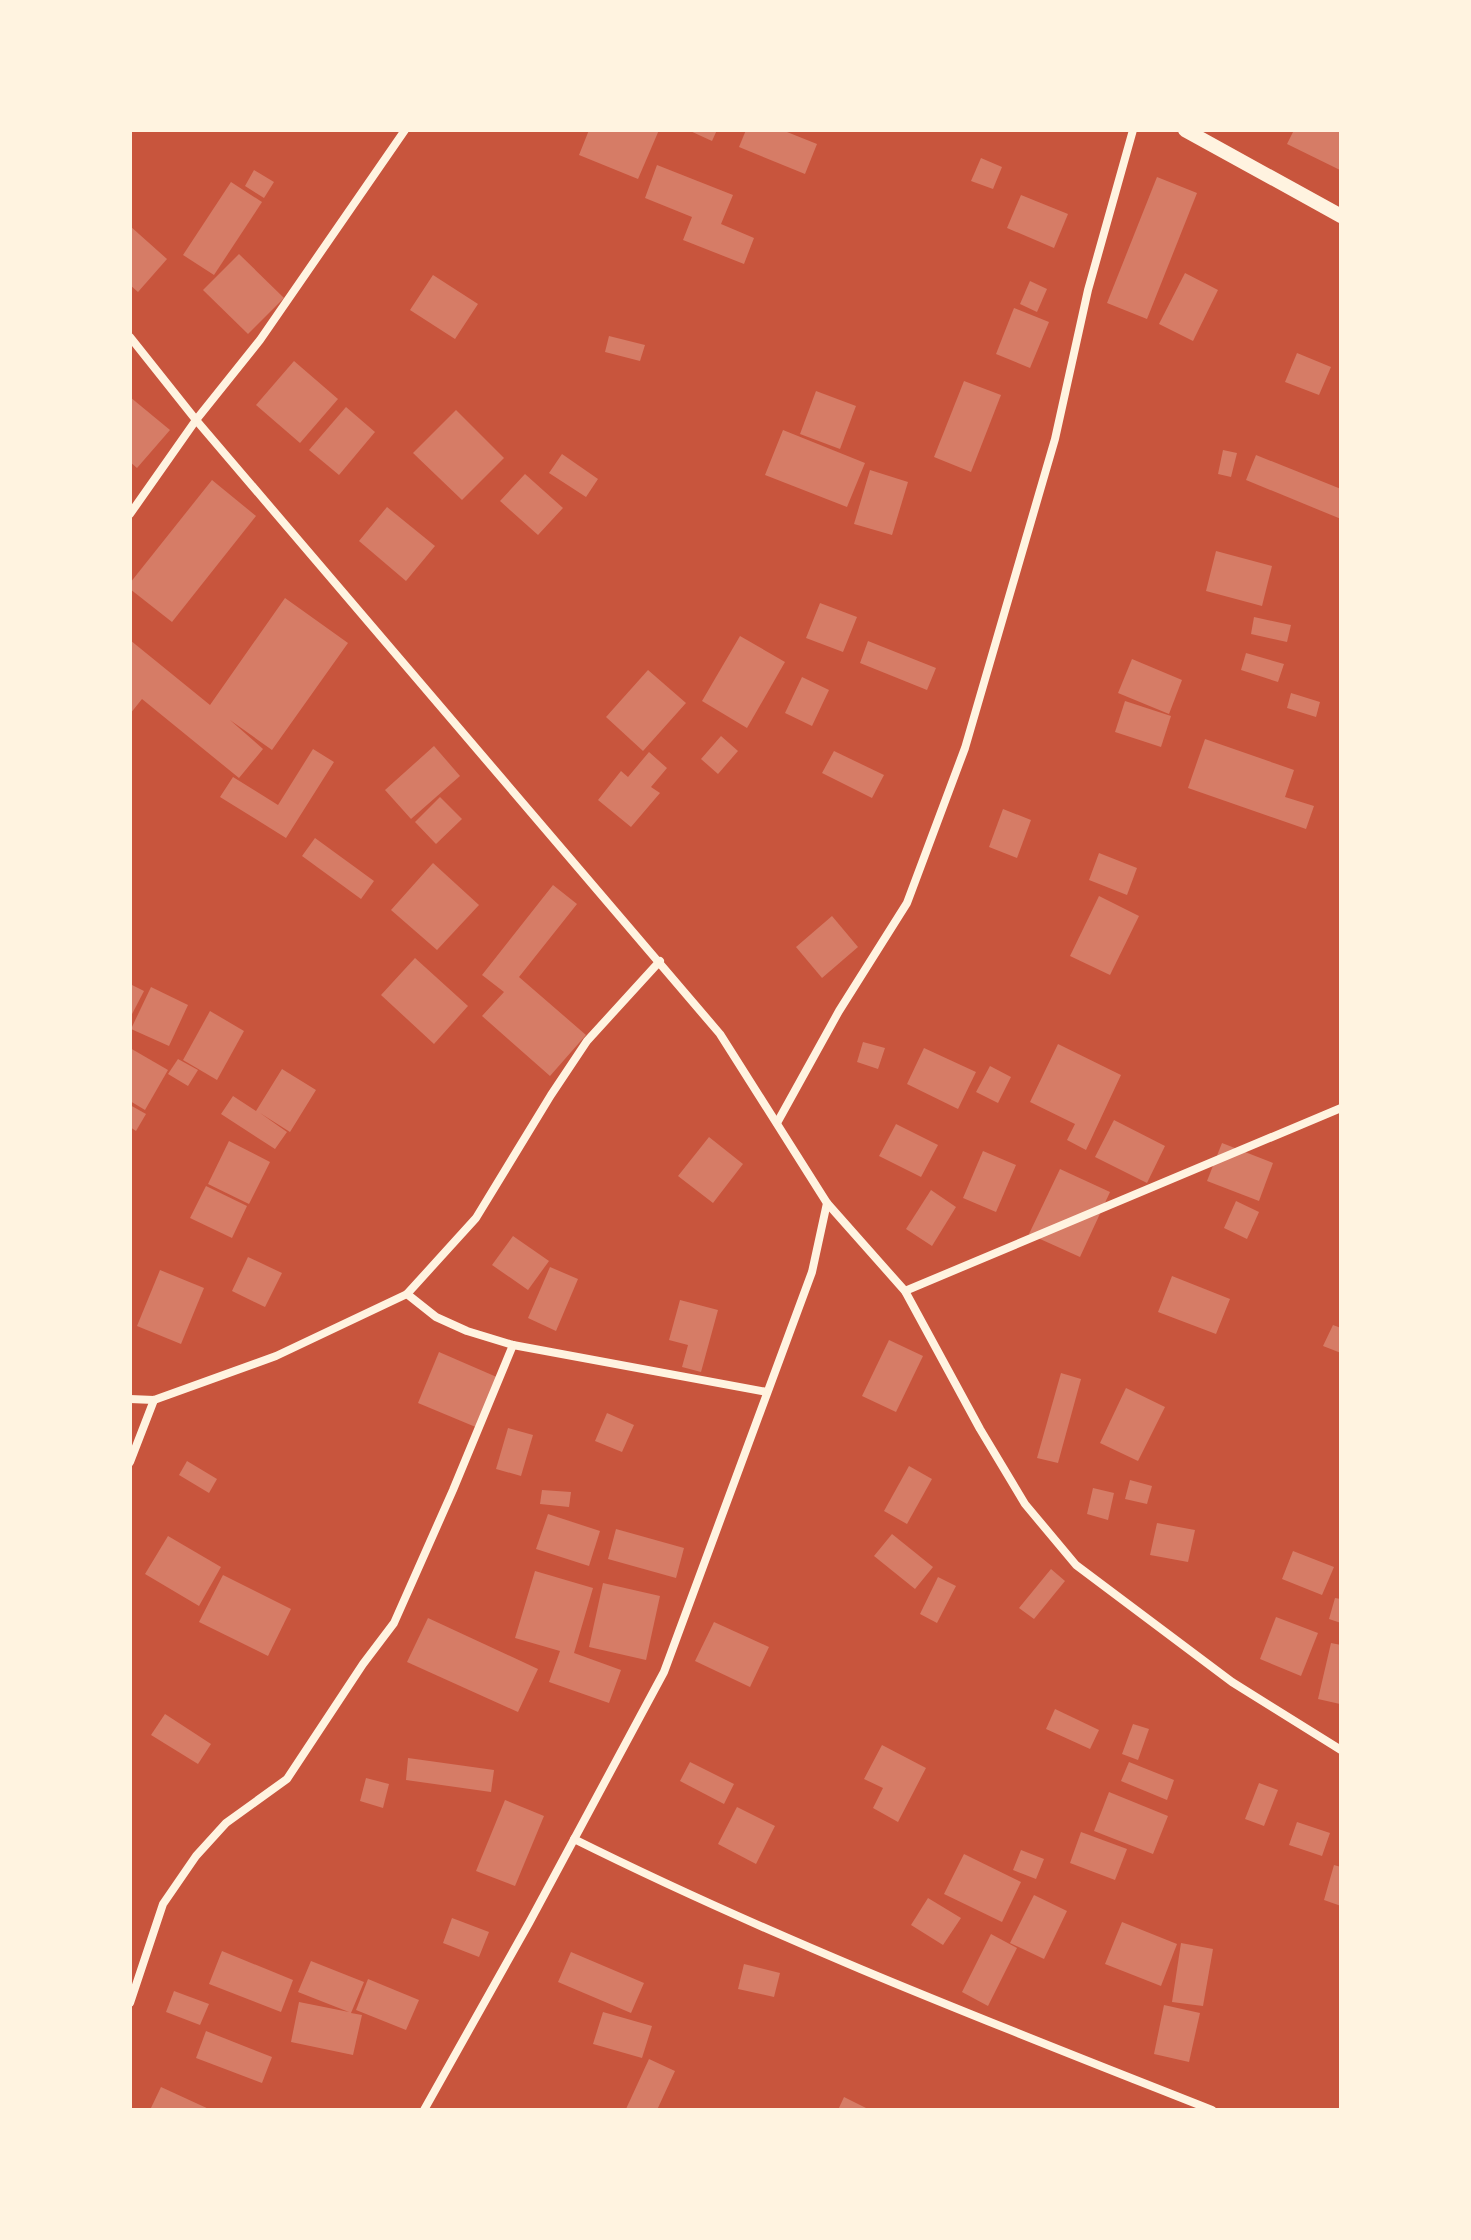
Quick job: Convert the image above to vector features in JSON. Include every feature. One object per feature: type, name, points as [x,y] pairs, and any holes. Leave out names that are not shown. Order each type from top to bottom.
[{"type":"street","points":[[130,514],[196,420],[260,340],[405,130]]},
{"type":"street","points":[[777,1123],[839,1011],[907,903],[965,748],[1055,439],[1088,290],[1133,130]]},
{"type":"street","points":[[1185,130],[1341,216]]},
{"type":"street","points":[[130,337],[196,420],[720,1034],[827,1203],[905,1291],[1025,1504],[1076,1565],[1232,1682],[1341,1750]]},
{"type":"street","points":[[130,1399],[154,1400],[276,1356],[407,1294],[476,1218],[587,1041],[660,961]]},
{"type":"street","points":[[905,1291],[1341,1108]]},
{"type":"street","points":[[424,2110],[664,1672],[812,1272],[827,1203]]},
{"type":"street","points":[[407,1294],[436,1317],[467,1331],[513,1345],[767,1392]]},
{"type":"street","points":[[130,2003],[163,1904],[196,1856],[226,1823],[287,1779],[394,1623],[513,1345]]},
{"type":"street","points":[[130,1462],[154,1400]]},
{"type":"street","points":[[574,1839],[681,1892],[805,1947],[1212,2110]]},
{"type":"building","points":[[589,130],[659,130],[638,179],[579,155]]},
{"type":"building","points":[[688,130],[717,130],[712,141]]},
{"type":"building","points":[[746,130],[782,130],[817,144],[805,174],[739,147]]},
{"type":"building","points":[[1294,130],[1341,130],[1340,170],[1287,144]]},
{"type":"building","points":[[981,158],[1002,167],[993,189],[971,181]]},
{"type":"building","points":[[657,165],[733,195],[721,224],[754,238],[744,264],[683,240],[692,217],[645,198]]},
{"type":"building","points":[[254,170],[274,182],[264,198],[245,186]]},
{"type":"building","points":[[1157,177],[1197,193],[1147,319],[1107,303]]},
{"type":"building","points":[[231,182],[262,202],[214,275],[183,255]]},
{"type":"building","points":[[1021,195],[1068,214],[1054,248],[1007,228]]},
{"type":"building","points":[[130,226],[167,259],[138,292],[130,285]]},
{"type":"building","points":[[239,254],[284,298],[248,334],[203,290]]},
{"type":"building","points":[[1185,273],[1218,290],[1193,341],[1159,324]]},
{"type":"building","points":[[433,275],[478,304],[455,339],[410,310]]},
{"type":"building","points":[[1030,281],[1047,289],[1037,312],[1020,304]]},
{"type":"building","points":[[1014,308],[1049,322],[1030,368],[996,354]]},
{"type":"building","points":[[609,336],[645,345],[640,361],[605,352]]},
{"type":"building","points":[[1297,353],[1331,367],[1319,395],[1285,382]]},
{"type":"building","points":[[294,361],[338,399],[300,443],[256,405]]},
{"type":"building","points":[[964,381],[1001,395],[971,472],[934,457]]},
{"type":"building","points":[[816,391],[856,406],[840,449],[800,434]]},
{"type":"building","points":[[130,397],[170,430],[137,468],[130,462]]},
{"type":"building","points":[[346,407],[375,432],[339,475],[309,450]]},
{"type":"building","points":[[456,410],[504,458],[462,500],[413,453]]},
{"type":"building","points":[[783,430],[865,463],[847,507],[765,475]]},
{"type":"building","points":[[1223,450],[1237,453],[1231,477],[1218,474]]},
{"type":"building","points":[[562,454],[598,479],[586,497],[549,473]]},
{"type":"building","points":[[1256,455],[1341,489],[1341,519],[1246,480]]},
{"type":"building","points":[[870,470],[908,482],[892,535],[854,524]]},
{"type":"building","points":[[525,474],[563,508],[538,535],[500,501]]},
{"type":"building","points":[[212,480],[256,516],[172,622],[130,589],[130,583]]},
{"type":"building","points":[[387,507],[435,546],[406,581],[359,541]]},
{"type":"building","points":[[1216,551],[1272,566],[1262,606],[1206,591]]},
{"type":"building","points":[[285,598],[348,643],[272,750],[230,720],[263,749],[239,778],[142,699],[130,714],[130,640],[210,705]]},
{"type":"building","points":[[820,603],[857,617],[843,652],[806,638]]},
{"type":"building","points":[[1254,617],[1291,625],[1287,642],[1251,634]]},
{"type":"building","points":[[740,636],[785,662],[747,728],[702,701]]},
{"type":"building","points":[[868,641],[936,668],[927,690],[860,663]]},
{"type":"building","points":[[1246,653],[1284,664],[1278,682],[1241,670]]},
{"type":"building","points":[[1132,659],[1182,680],[1169,714],[1118,693]]},
{"type":"building","points":[[648,670],[686,703],[643,751],[606,717]]},
{"type":"building","points":[[802,677],[829,690],[812,726],[785,713]]},
{"type":"building","points":[[1291,693],[1320,702],[1316,717],[1287,708]]},
{"type":"building","points":[[1125,701],[1171,716],[1161,747],[1115,732]]},
{"type":"building","points":[[721,736],[738,751],[718,774],[701,759]]},
{"type":"building","points":[[1205,739],[1294,770],[1285,797],[1314,806],[1306,829],[1188,788]]},
{"type":"building","points":[[434,746],[460,776],[411,819],[385,790]]},
{"type":"building","points":[[313,749],[334,762],[286,838],[220,797],[233,777],[278,805]]},
{"type":"building","points":[[834,751],[884,775],[872,798],[822,773]]},
{"type":"building","points":[[649,752],[667,768],[651,787],[660,793],[631,827],[598,800],[621,771],[628,777]]},
{"type":"building","points":[[440,797],[462,819],[436,844],[415,822]]},
{"type":"building","points":[[1003,809],[1031,820],[1017,858],[989,847]]},
{"type":"building","points":[[315,838],[374,881],[361,899],[302,856]]},
{"type":"building","points":[[1099,853],[1137,868],[1127,895],[1089,880]]},
{"type":"building","points":[[433,863],[479,905],[437,950],[391,910]]},
{"type":"building","points":[[553,885],[577,904],[519,977],[586,1035],[550,1076],[482,1016],[504,992],[482,975]]},
{"type":"building","points":[[1099,896],[1139,916],[1110,975],[1070,956]]},
{"type":"building","points":[[832,916],[858,947],[822,978],[796,947]]},
{"type":"building","points":[[415,958],[468,1006],[434,1044],[381,995]]},
{"type":"building","points":[[130,984],[144,991],[130,1018]]},
{"type":"building","points":[[151,987],[188,1005],[169,1046],[131,1029]]},
{"type":"building","points":[[210,1011],[244,1031],[217,1080],[183,1060]]},
{"type":"building","points":[[863,1042],[885,1048],[878,1069],[857,1062]]},
{"type":"building","points":[[1058,1044],[1121,1075],[1086,1150],[1067,1140],[1075,1124],[1030,1102]]},
{"type":"building","points":[[130,1048],[168,1070],[145,1110],[130,1101]]},
{"type":"building","points":[[924,1048],[976,1072],[958,1109],[907,1084]]},
{"type":"building","points":[[178,1059],[198,1070],[188,1086],[168,1074]]},
{"type":"building","points":[[990,1066],[1011,1077],[998,1103],[976,1092]]},
{"type":"building","points":[[282,1069],[316,1090],[290,1132],[260,1113],[287,1132],[275,1149],[221,1114],[233,1096],[256,1111]]},
{"type":"building","points":[[130,1105],[146,1114],[136,1131],[130,1127]]},
{"type":"building","points":[[1114,1120],[1165,1146],[1147,1183],[1095,1157]]},
{"type":"building","points":[[896,1124],[938,1145],[921,1177],[879,1156]]},
{"type":"building","points":[[709,1137],[743,1164],[713,1203],[678,1176]]},
{"type":"building","points":[[229,1141],[270,1162],[249,1204],[208,1184]]},
{"type":"building","points":[[1222,1143],[1273,1163],[1259,1201],[1207,1181]]},
{"type":"building","points":[[983,1151],[1016,1165],[996,1212],[963,1198]]},
{"type":"building","points":[[1060,1169],[1110,1192],[1080,1257],[1029,1234]]},
{"type":"building","points":[[206,1186],[247,1206],[232,1238],[190,1218]]},
{"type":"building","points":[[931,1190],[956,1207],[932,1246],[906,1229]]},
{"type":"building","points":[[1236,1201],[1259,1212],[1247,1239],[1224,1228]]},
{"type":"building","points":[[513,1236],[549,1261],[528,1290],[492,1265]]},
{"type":"building","points":[[248,1257],[282,1273],[265,1307],[232,1291]]},
{"type":"building","points":[[550,1267],[578,1279],[556,1331],[528,1318]]},
{"type":"building","points":[[160,1270],[204,1288],[181,1344],[137,1326]]},
{"type":"building","points":[[1172,1276],[1230,1299],[1216,1334],[1158,1312]]},
{"type":"building","points":[[680,1300],[718,1310],[701,1372],[682,1367],[688,1345],[669,1340]]},
{"type":"building","points":[[1333,1325],[1341,1328],[1341,1353],[1323,1346]]},
{"type":"building","points":[[889,1340],[923,1356],[896,1412],[862,1396]]},
{"type":"building","points":[[439,1352],[499,1378],[478,1428],[418,1403]]},
{"type":"building","points":[[1061,1373],[1081,1379],[1058,1463],[1037,1458]]},
{"type":"building","points":[[1126,1388],[1165,1407],[1138,1461],[1100,1443]]},
{"type":"building","points":[[607,1413],[634,1425],[622,1452],[595,1441]]},
{"type":"building","points":[[508,1428],[533,1435],[521,1476],[496,1469]]},
{"type":"building","points":[[187,1461],[217,1479],[209,1493],[179,1475]]},
{"type":"building","points":[[909,1466],[932,1479],[907,1524],[884,1511]]},
{"type":"building","points":[[1130,1480],[1152,1486],[1147,1504],[1125,1499]]},
{"type":"building","points":[[1093,1488],[1114,1493],[1108,1520],[1087,1514]]},
{"type":"building","points":[[542,1490],[571,1492],[569,1507],[540,1504]]},
{"type":"building","points":[[548,1514],[600,1531],[589,1566],[536,1549]]},
{"type":"building","points":[[1157,1523],[1195,1530],[1188,1562],[1150,1555]]},
{"type":"building","points":[[616,1529],[684,1548],[676,1578],[608,1559]]},
{"type":"building","points":[[892,1534],[933,1567],[915,1589],[874,1556]]},
{"type":"building","points":[[168,1536],[221,1567],[199,1606],[145,1574]]},
{"type":"building","points":[[1293,1551],[1334,1567],[1322,1595],[1282,1579]]},
{"type":"building","points":[[1051,1569],[1065,1581],[1034,1619],[1019,1608]]},
{"type":"building","points":[[535,1571],[593,1588],[574,1653],[621,1670],[609,1703],[549,1682],[560,1651],[515,1638]]},
{"type":"building","points":[[223,1575],[291,1609],[268,1656],[199,1622]]},
{"type":"building","points":[[938,1577],[956,1586],[937,1623],[920,1614]]},
{"type":"building","points":[[603,1583],[660,1596],[646,1660],[589,1647]]},
{"type":"building","points":[[1335,1598],[1341,1599],[1341,1623],[1329,1619]]},
{"type":"building","points":[[1276,1617],[1318,1633],[1301,1676],[1260,1659]]},
{"type":"building","points":[[428,1618],[538,1669],[518,1712],[407,1662]]},
{"type":"building","points":[[714,1622],[769,1647],[750,1687],[695,1661]]},
{"type":"building","points":[[1331,1643],[1341,1645],[1340,1704],[1318,1699]]},
{"type":"building","points":[[1055,1709],[1099,1730],[1090,1749],[1046,1729]]},
{"type":"building","points":[[165,1714],[211,1744],[198,1764],[151,1735]]},
{"type":"building","points":[[1133,1724],[1149,1729],[1138,1760],[1122,1754]]},
{"type":"building","points":[[882,1745],[926,1768],[898,1822],[873,1808],[883,1788],[864,1779]]},
{"type":"building","points":[[408,1758],[494,1770],[491,1792],[406,1780]]},
{"type":"building","points":[[690,1762],[734,1784],[724,1804],[680,1781]]},
{"type":"building","points":[[1129,1762],[1174,1780],[1167,1800],[1121,1781]]},
{"type":"building","points":[[366,1778],[389,1784],[383,1808],[360,1801]]},
{"type":"building","points":[[1259,1783],[1278,1790],[1264,1826],[1245,1819]]},
{"type":"building","points":[[1109,1792],[1168,1816],[1153,1854],[1094,1831]]},
{"type":"building","points":[[505,1800],[544,1816],[515,1886],[476,1871]]},
{"type":"building","points":[[737,1807],[775,1826],[756,1864],[718,1844]]},
{"type":"building","points":[[1297,1822],[1330,1833],[1322,1856],[1289,1845]]},
{"type":"building","points":[[1081,1832],[1127,1849],[1115,1880],[1070,1863]]},
{"type":"building","points":[[1021,1850],[1044,1859],[1036,1879],[1013,1870]]},
{"type":"building","points":[[964,1854],[1021,1882],[1002,1922],[944,1894]]},
{"type":"building","points":[[1334,1865],[1341,1867],[1341,1906],[1324,1900]]},
{"type":"building","points":[[1034,1895],[1067,1911],[1044,1959],[1010,1943]]},
{"type":"building","points":[[928,1898],[961,1918],[943,1945],[911,1925]]},
{"type":"building","points":[[452,1918],[489,1932],[479,1957],[443,1943]]},
{"type":"building","points":[[1122,1922],[1177,1944],[1161,1986],[1105,1964]]},
{"type":"building","points":[[991,1934],[1017,1948],[988,2006],[962,1992]]},
{"type":"building","points":[[1181,1943],[1213,1949],[1203,2006],[1172,2002]]},
{"type":"building","points":[[222,1951],[293,1980],[281,2012],[209,1984]]},
{"type":"building","points":[[571,1952],[644,1983],[631,2013],[558,1982]]},
{"type":"building","points":[[311,1961],[364,1982],[351,2013],[362,2015],[353,2055],[291,2042],[299,2002],[349,2012],[298,1992]]},
{"type":"building","points":[[744,1964],[780,1973],[774,1997],[738,1989]]},
{"type":"building","points":[[368,1979],[419,2000],[406,2030],[356,2010]]},
{"type":"building","points":[[174,1991],[209,2004],[200,2025],[166,2012]]},
{"type":"building","points":[[1164,2005],[1200,2013],[1189,2062],[1154,2054]]},
{"type":"building","points":[[603,2012],[652,2026],[642,2058],[593,2044]]},
{"type":"building","points":[[206,2031],[272,2057],[262,2083],[196,2058]]},
{"type":"building","points":[[649,2059],[675,2071],[657,2110],[626,2109]]},
{"type":"building","points":[[161,2087],[211,2110],[150,2110]]},
{"type":"building","points":[[844,2097],[870,2110],[838,2110]]}]
